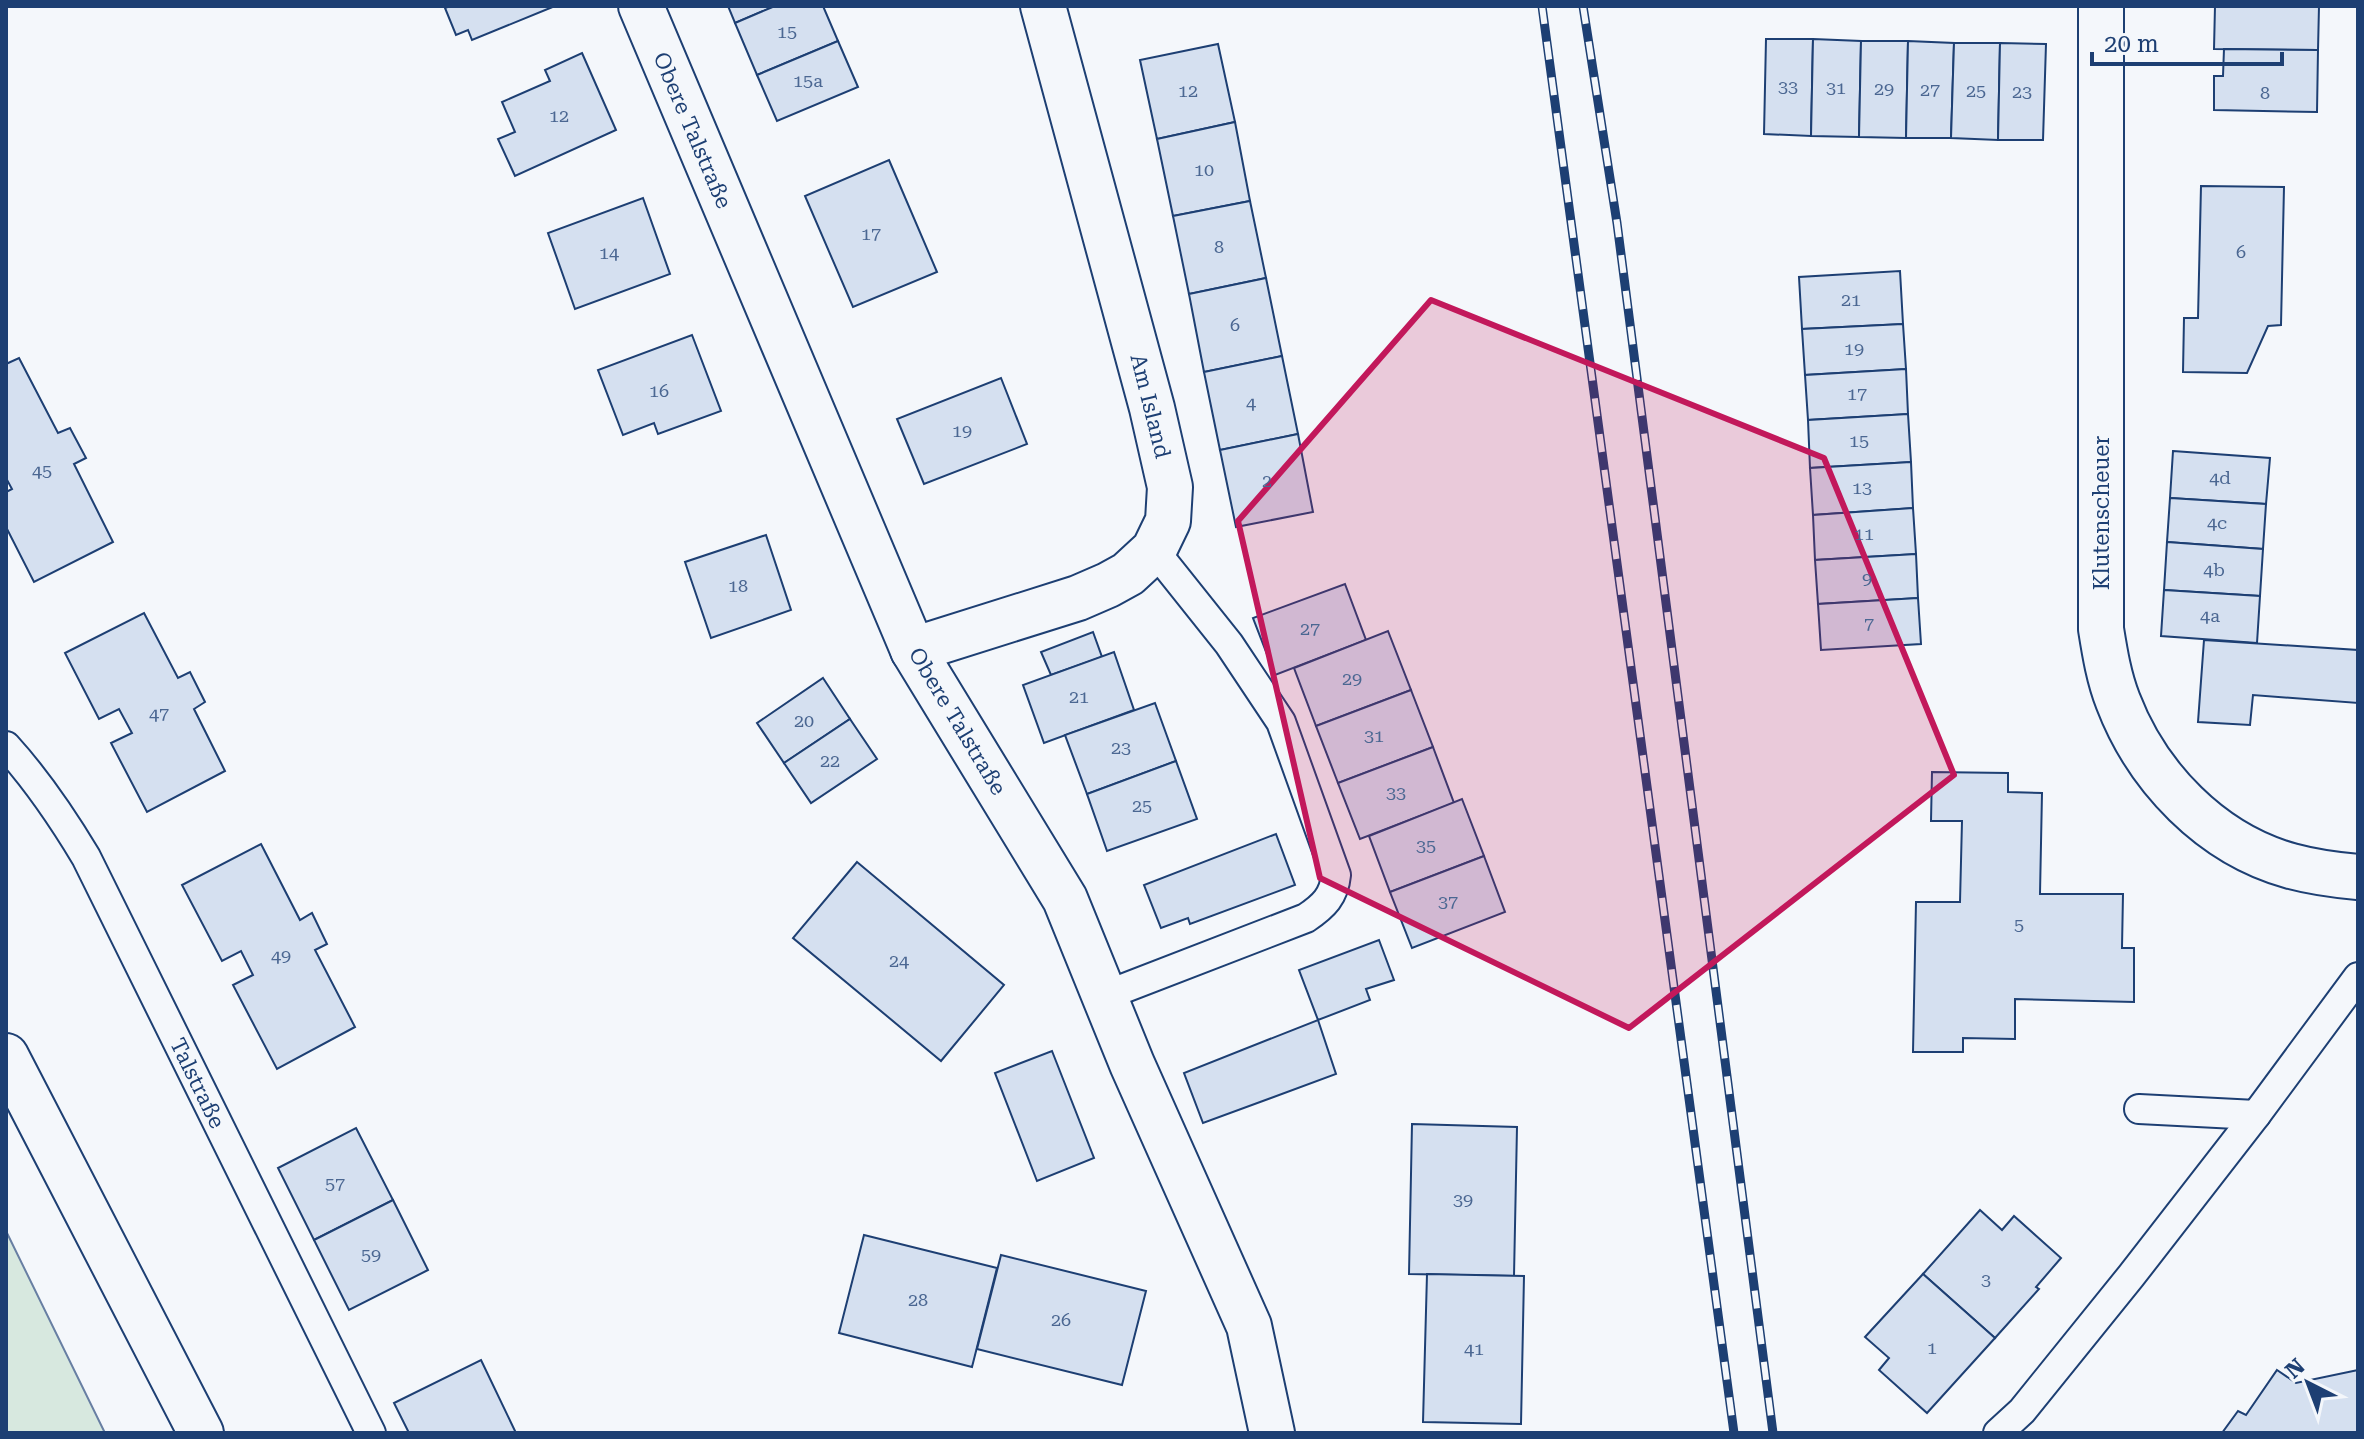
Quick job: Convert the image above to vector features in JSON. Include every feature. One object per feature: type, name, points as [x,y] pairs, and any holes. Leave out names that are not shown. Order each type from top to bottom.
[{"type":"street","name":"Obere Talstraße","points":[[641,6],[913,650],[1065,899],[1132,1064],[1249,1326],[1272,1433]]},
{"type":"street","name":"Am Island","points":[[913,650],[1078,598],[1128,574],[1154,550],[1168,521],[1170,487],[1167,469],[1043,6]]},
{"type":"street","name":"Klutenscheuer","points":[[2101,6],[2101,629],[2106,664],[2117,700],[2148,761],[2195,813],[2257,854],[2290,866],[2358,877]]},
{"type":"street","points":[[6,1056],[201,1433]]},
{"type":"lane","points":[[1104,996],[1306,918],[1327,902],[1335,886],[1336,875],[1281,722],[1229,644],[1154,550]]},
{"type":"lane","name":"Talstraße","points":[[6,746],[41,787],[86,857],[371,1433]]},
{"type":"lane","points":[[1998,1433],[2023,1422],[2358,977]]},
{"type":"lane","points":[[2139,1109],[2256,1115]]},
{"type":"highlighted area","points":[[1431,300],[1824,458],[1954,775],[1629,1028],[1320,878],[1238,521]]},
{"type":"shaded area","points":[[6,1231],[105,1433],[6,1433]]},
{"type":"building","points":[[555,6],[472,40],[468,30],[456,35],[445,8]]},
{"type":"building","points":[[728,6],[775,6],[735,23]]},
{"type":"building","points":[[775,6],[823,6],[838,41],[757,75],[735,23]]},
{"type":"building","points":[[2215,6],[2319,6],[2318,50],[2214,49]]},
{"type":"building","points":[[1766,39],[1813,39],[1811,136],[1764,134]]},
{"type":"building","points":[[1813,39],[1861,41],[1859,137],[1811,136]]},
{"type":"building","points":[[838,41],[858,87],[777,121],[757,75]]},
{"type":"building","points":[[1861,41],[1908,41],[1906,138],[1859,137]]},
{"type":"building","points":[[1908,41],[1954,43],[1951,138],[1906,138]]},
{"type":"building","points":[[1954,43],[2000,43],[1998,140],[1951,138]]},
{"type":"building","points":[[2000,43],[2046,44],[2043,140],[1998,140]]},
{"type":"building","points":[[1218,44],[1235,122],[1157,139],[1140,60]]},
{"type":"building","points":[[2224,49],[2318,50],[2317,112],[2214,110],[2214,76],[2223,76]]},
{"type":"building","points":[[582,53],[616,130],[515,176],[498,139],[515,132],[502,102],[550,81],[545,70]]},
{"type":"building","points":[[1235,122],[1250,201],[1173,216],[1157,139]]},
{"type":"building","points":[[889,160],[937,272],[853,307],[805,196]]},
{"type":"building","points":[[2201,186],[2284,187],[2281,325],[2268,326],[2247,373],[2183,372],[2184,318],[2198,318]]},
{"type":"building","points":[[643,198],[670,274],[575,309],[548,233]]},
{"type":"building","points":[[1250,201],[1266,278],[1189,294],[1173,216]]},
{"type":"building","points":[[1900,271],[1903,324],[1802,329],[1799,277]]},
{"type":"building","points":[[1266,278],[1282,356],[1204,372],[1189,294]]},
{"type":"building","points":[[1903,324],[1906,369],[1805,375],[1802,329]]},
{"type":"building","points":[[692,335],[721,411],[658,434],[654,423],[623,435],[598,370]]},
{"type":"building","points":[[1282,356],[1298,434],[1220,450],[1204,372]]},
{"type":"building","points":[[19,358],[58,433],[70,428],[86,458],[74,464],[113,542],[34,582],[6,527],[6,492],[12,489],[6,478],[6,364]]},
{"type":"building","points":[[1906,369],[1908,414],[1808,420],[1805,375]]},
{"type":"building","points":[[1001,378],[1027,444],[924,484],[897,419]]},
{"type":"building","points":[[1908,414],[1911,462],[1810,468],[1808,420]]},
{"type":"building","points":[[1298,434],[1313,512],[1236,527],[1220,450]]},
{"type":"building","points":[[2173,451],[2270,458],[2266,504],[2170,498]]},
{"type":"building","points":[[1911,462],[1913,508],[1813,515],[1810,468]]},
{"type":"building","points":[[2170,498],[2266,504],[2263,549],[2167,542]]},
{"type":"building","points":[[1913,508],[1916,554],[1815,560],[1813,515]]},
{"type":"building","points":[[766,535],[791,610],[711,638],[685,562]]},
{"type":"building","points":[[2167,542],[2263,549],[2260,596],[2164,590]]},
{"type":"building","points":[[1916,554],[1918,598],[1818,604],[1815,560]]},
{"type":"building","points":[[1345,584],[1366,640],[1275,675],[1253,618]]},
{"type":"building","points":[[2164,590],[2260,596],[2257,643],[2161,636]]},
{"type":"building","points":[[1918,598],[1921,644],[1821,650],[1818,604]]},
{"type":"building","points":[[144,613],[178,678],[190,672],[205,702],[194,709],[225,771],[147,812],[111,743],[132,733],[119,709],[99,719],[65,653]]},
{"type":"building","points":[[1388,631],[1411,690],[1316,726],[1294,668]]},
{"type":"building","points":[[1093,632],[1102,657],[1051,675],[1041,652]]},
{"type":"building","points":[[2204,640],[2358,650],[2358,703],[2253,695],[2250,725],[2198,722]]},
{"type":"building","points":[[1114,652],[1134,710],[1044,743],[1023,685]]},
{"type":"building","points":[[823,678],[850,719],[784,763],[757,723]]},
{"type":"building","points":[[1411,690],[1433,747],[1338,783],[1316,726]]},
{"type":"building","points":[[1155,703],[1176,761],[1087,794],[1065,735]]},
{"type":"building","points":[[850,719],[877,759],[811,803],[784,763]]},
{"type":"building","points":[[1433,747],[1454,803],[1360,839],[1338,783]]},
{"type":"building","points":[[1176,761],[1197,819],[1107,851],[1087,794]]},
{"type":"building","points":[[1932,772],[2008,773],[2008,792],[2042,793],[2040,894],[2123,894],[2122,948],[2134,948],[2134,1002],[2015,999],[2015,1039],[1963,1038],[1963,1052],[1913,1052],[1916,902],[1960,902],[1962,821],[1931,821]]},
{"type":"building","points":[[1462,799],[1484,856],[1390,892],[1369,836]]},
{"type":"building","points":[[1276,834],[1295,885],[1190,924],[1188,918],[1161,928],[1144,885]]},
{"type":"building","points":[[261,844],[300,920],[312,913],[327,944],[315,950],[355,1027],[277,1069],[233,985],[253,975],[241,951],[222,961],[182,885]]},
{"type":"building","points":[[1484,856],[1505,912],[1412,948],[1390,892]]},
{"type":"building","points":[[857,862],[1004,985],[941,1061],[793,938]]},
{"type":"building","points":[[1379,940],[1394,980],[1366,989],[1370,1000],[1318,1020],[1299,970]]},
{"type":"building","points":[[1318,1020],[1336,1074],[1203,1123],[1184,1073]]},
{"type":"building","points":[[1052,1051],[1094,1158],[1037,1181],[995,1073]]},
{"type":"building","points":[[1412,1124],[1517,1127],[1514,1276],[1409,1274]]},
{"type":"building","points":[[356,1128],[393,1200],[314,1240],[278,1168]]},
{"type":"building","points":[[393,1200],[428,1270],[349,1310],[314,1240]]},
{"type":"building","points":[[1980,1210],[2002,1230],[2014,1216],[2061,1258],[2036,1287],[2039,1289],[1995,1338],[1923,1274]]},
{"type":"building","points":[[864,1235],[997,1268],[972,1367],[839,1333]]},
{"type":"building","points":[[1001,1255],[1146,1291],[1122,1385],[977,1349]]},
{"type":"building","points":[[1427,1274],[1524,1276],[1521,1424],[1423,1422]]},
{"type":"building","points":[[1923,1274],[1995,1338],[1927,1413],[1879,1370],[1889,1358],[1865,1337]]},
{"type":"building","points":[[481,1360],[516,1433],[409,1433],[394,1403]]},
{"type":"building","points":[[2277,1370],[2296,1383],[2358,1370],[2358,1433],[2222,1433],[2238,1411],[2246,1415]]},
{"type":"railway","points":[[1542,6],[1734,1433]]},
{"type":"railway","points":[[1583,6],[1617,223],[1773,1433]]}]
